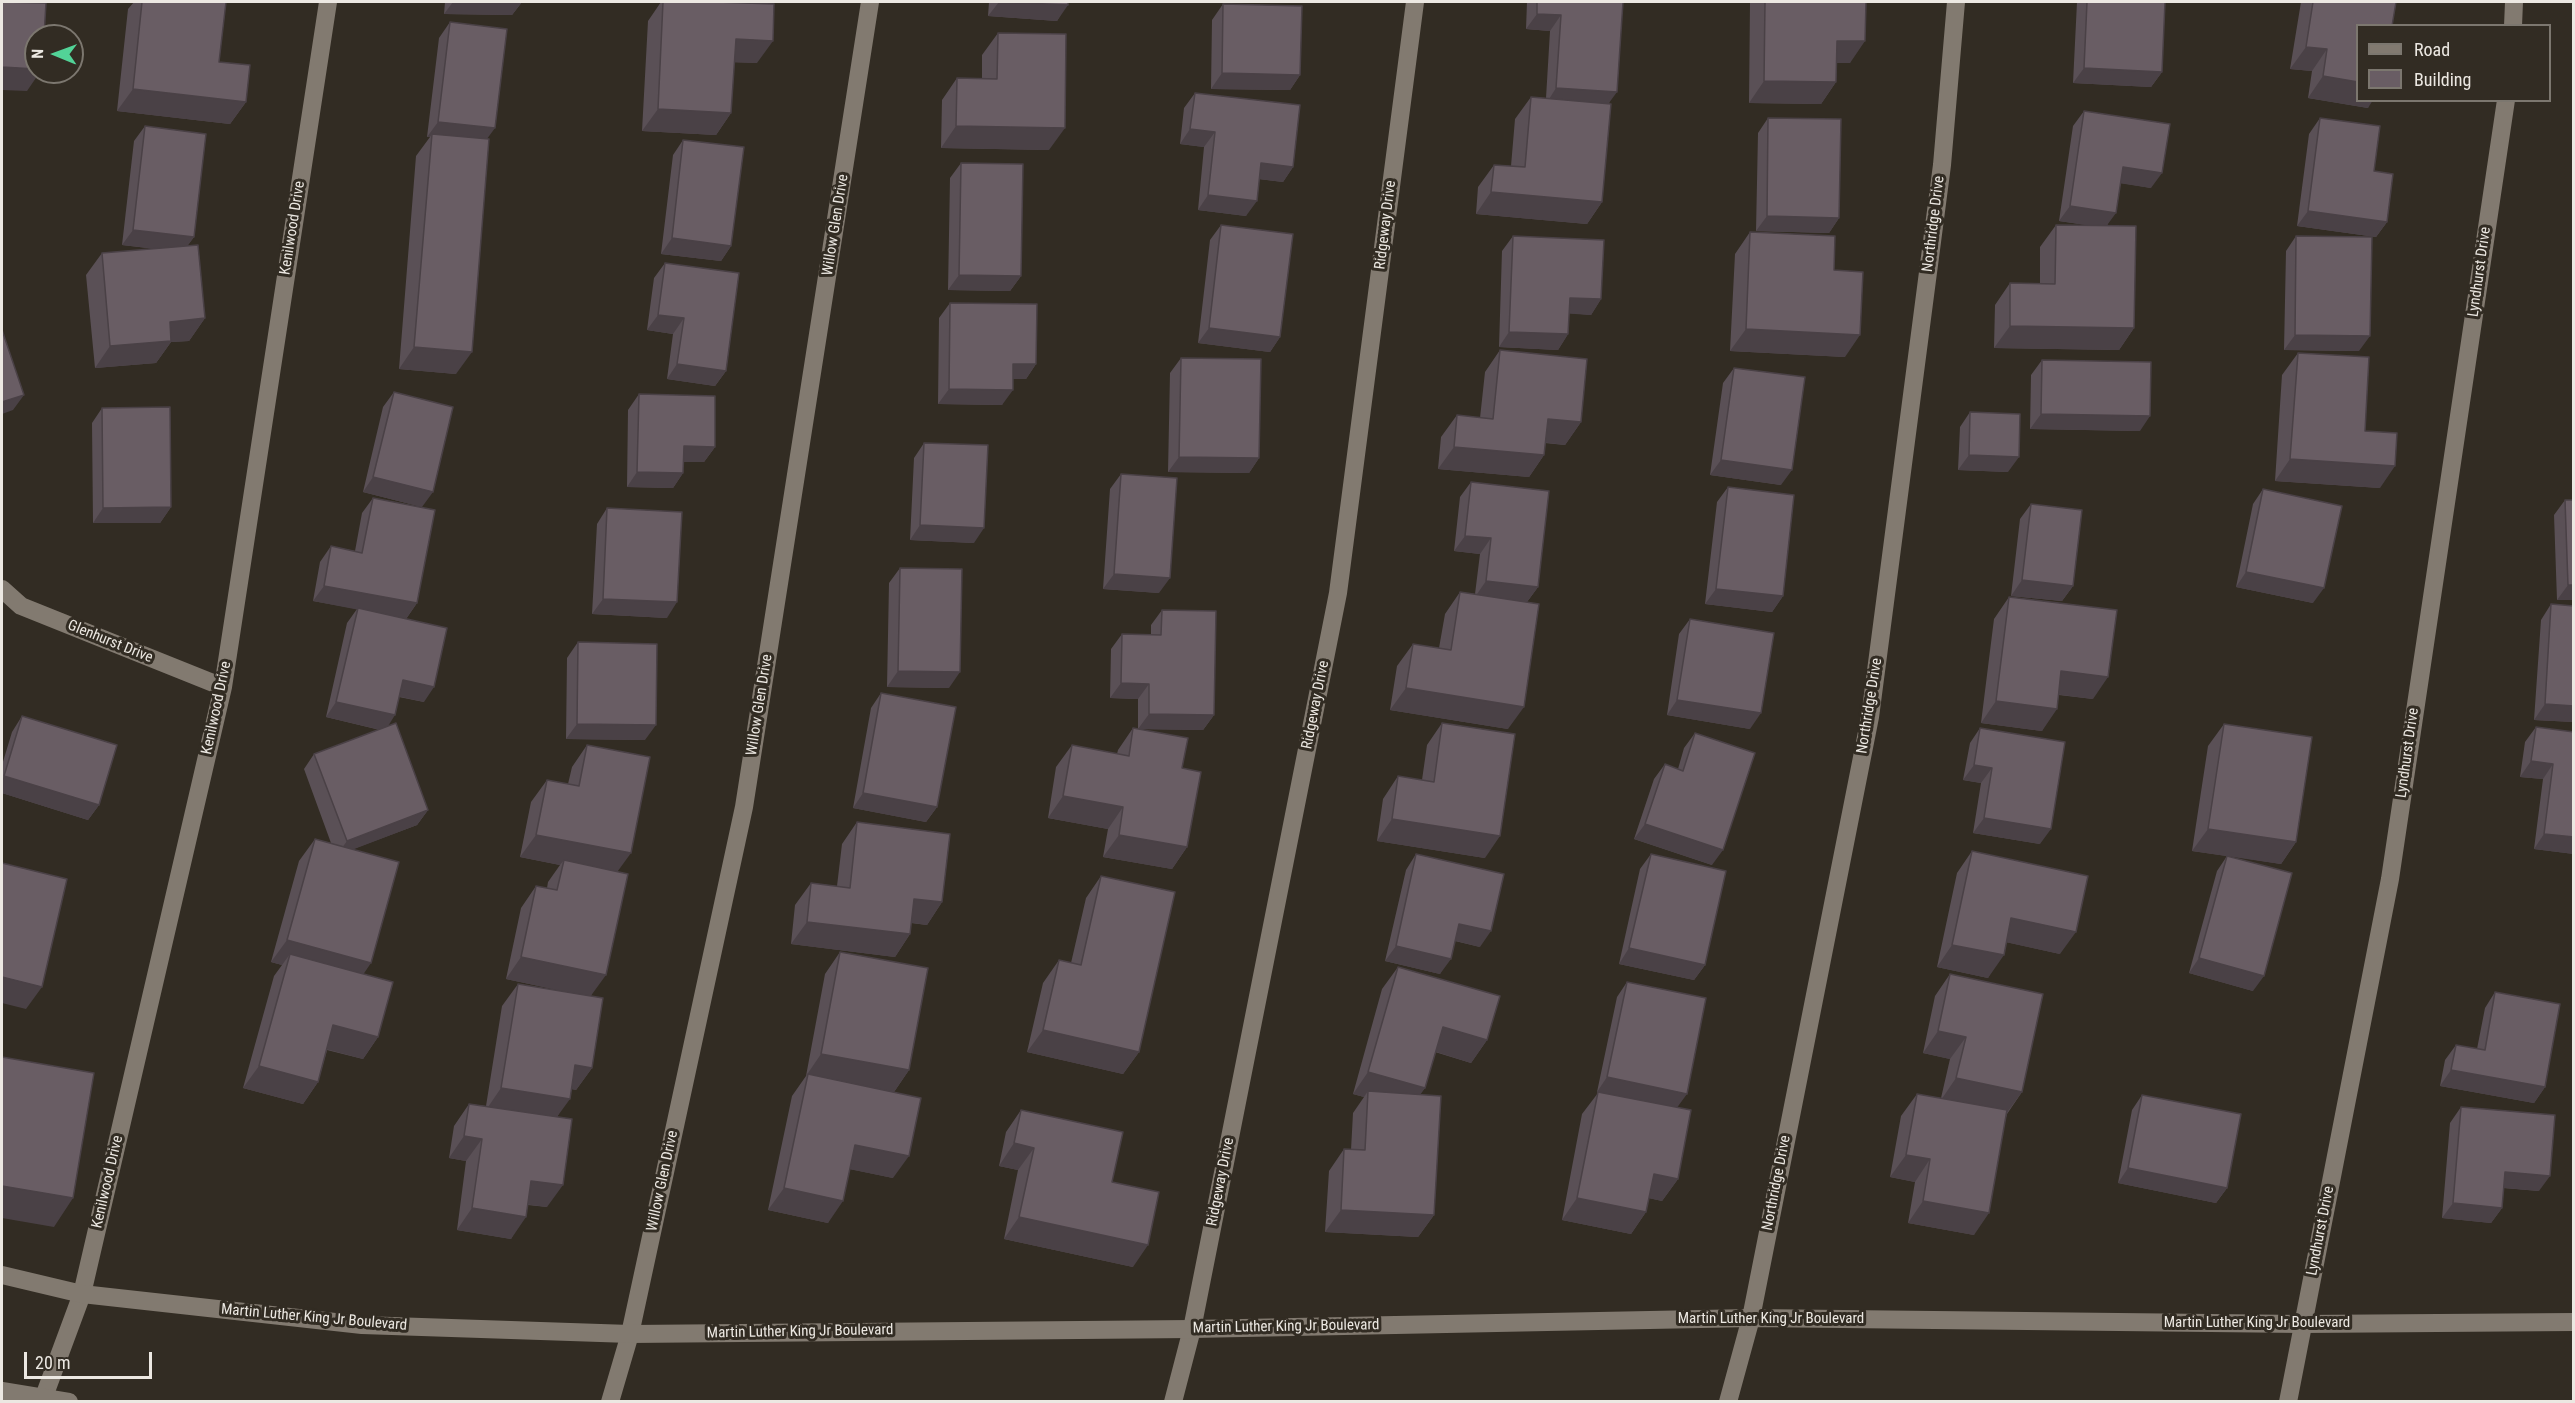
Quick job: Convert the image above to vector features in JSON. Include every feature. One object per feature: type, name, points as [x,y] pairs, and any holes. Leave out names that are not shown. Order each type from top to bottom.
[{"type":"street","name":"Kenilwood Drive","points":[[43,1400],[82,1294],[223,687],[328,2]]},
{"type":"street","name":"Willow Glen Drive","points":[[610,1401],[630,1334],[744,807],[870,2]]},
{"type":"street","name":"Ridgeway Drive","points":[[1173,1401],[1192,1329],[1338,593],[1415,2]]},
{"type":"street","name":"Northridge Drive","points":[[1728,1401],[1750,1318],[1870,717],[1942,165],[1956,2]]},
{"type":"street","points":[[2513,24],[2514,2]]},
{"type":"street","name":"Lyndhurst Drive","points":[[2288,1401],[2390,879],[2506,102]]},
{"type":"street","name":"Glenhurst Drive","points":[[2,589],[21,606],[223,687]]},
{"type":"street","name":"Martin Luther King Jr Boulevard","points":[[2,1275],[82,1294],[362,1325],[630,1334],[1192,1329],[1750,1318],[2302,1324],[2574,1322]]},
{"type":"street","points":[[2,1391],[43,1400],[69,1401]]},
{"type":"building","points":[[2,2],[46,3],[45,24],[24,24],[24,68],[2,67]]},
{"type":"building","points":[[142,2],[226,2],[219,62],[250,65],[246,102],[133,89]]},
{"type":"building","points":[[663,2],[774,4],[773,41],[736,39],[731,113],[658,109]]},
{"type":"building","points":[[1004,2],[1068,2],[1068,5]]},
{"type":"building","points":[[1537,2],[1623,2],[1617,92],[1556,88],[1561,15],[1537,14]]},
{"type":"building","points":[[1765,2],[1866,2],[1865,41],[1837,41],[1836,82],[1764,81]]},
{"type":"building","points":[[2087,2],[2165,2],[2162,72],[2084,68]]},
{"type":"building","points":[[2313,2],[2396,2],[2392,24],[2356,24],[2356,82],[2323,76],[2327,49],[2306,47]]},
{"type":"building","points":[[1223,4],[1302,6],[1300,75],[1222,73]]},
{"type":"building","points":[[450,22],[507,29],[495,128],[438,122]]},
{"type":"building","points":[[998,33],[1066,34],[1065,128],[956,126],[957,78],[997,79]]},
{"type":"building","points":[[1195,93],[1300,105],[1293,167],[1261,163],[1257,201],[1208,195],[1215,132],[1190,129]]},
{"type":"building","points":[[1531,97],[1611,104],[1602,202],[1491,192],[1494,165],[1525,167]]},
{"type":"building","points":[[2084,111],[2170,124],[2162,173],[2123,167],[2116,213],[2070,206]]},
{"type":"building","points":[[1768,118],[1841,119],[1839,218],[1767,216]]},
{"type":"building","points":[[2320,118],[2380,126],[2374,171],[2393,174],[2387,222],[2308,211]]},
{"type":"building","points":[[145,126],[206,134],[194,237],[133,230]]},
{"type":"building","points":[[432,134],[489,139],[472,352],[414,347]]},
{"type":"building","points":[[683,140],[744,147],[731,246],[672,238]]},
{"type":"building","points":[[961,163],[1023,164],[1021,276],[959,275]]},
{"type":"building","points":[[1221,225],[1293,234],[1280,337],[1209,328]]},
{"type":"building","points":[[2056,225],[2136,226],[2134,328],[2010,326],[2010,283],[2055,284]]},
{"type":"building","points":[[1750,232],[1835,236],[1834,270],[1863,272],[1860,335],[1746,329]]},
{"type":"building","points":[[1513,236],[1604,240],[1601,299],[1570,298],[1568,334],[1509,332]]},
{"type":"building","points":[[2296,236],[2372,237],[2370,336],[2295,335]]},
{"type":"building","points":[[198,245],[205,318],[170,322],[171,341],[110,346],[102,253]]},
{"type":"building","points":[[665,263],[739,273],[726,371],[677,364],[684,318],[658,315]]},
{"type":"building","points":[[950,303],[1037,304],[1036,364],[1013,364],[1013,390],[949,389]]},
{"type":"building","points":[[2,330],[24,395],[2,402]]},
{"type":"building","points":[[1500,350],[1587,359],[1581,422],[1548,419],[1544,455],[1454,447],[1457,415],[1493,419]]},
{"type":"building","points":[[2298,353],[2369,357],[2365,431],[2397,433],[2395,466],[2290,459]]},
{"type":"building","points":[[1181,358],[1261,359],[1259,458],[1179,457]]},
{"type":"building","points":[[2042,360],[2151,362],[2150,416],[2041,414]]},
{"type":"building","points":[[1734,368],[1805,377],[1792,470],[1721,460]]},
{"type":"building","points":[[394,392],[453,407],[433,492],[373,477]]},
{"type":"building","points":[[639,394],[715,396],[715,447],[684,446],[683,473],[637,472]]},
{"type":"building","points":[[170,407],[171,507],[103,508],[102,408]]},
{"type":"building","points":[[1970,412],[2020,414],[2019,457],[1969,455]]},
{"type":"building","points":[[924,443],[988,445],[984,528],[920,525]]},
{"type":"building","points":[[1121,474],[1177,478],[1170,578],[1114,574]]},
{"type":"building","points":[[1471,482],[1549,491],[1538,587],[1486,581],[1491,538],[1465,536]]},
{"type":"building","points":[[1728,487],[1794,495],[1783,596],[1716,589]]},
{"type":"building","points":[[2263,489],[2342,506],[2324,588],[2246,572]]},
{"type":"building","points":[[373,498],[435,510],[417,603],[324,586],[331,546],[362,553]]},
{"type":"building","points":[[2565,500],[2574,500],[2574,585],[2568,585]]},
{"type":"building","points":[[2031,504],[2082,510],[2073,586],[2022,580]]},
{"type":"building","points":[[607,508],[682,512],[677,602],[603,599]]},
{"type":"building","points":[[900,568],[962,569],[960,672],[898,671]]},
{"type":"building","points":[[1460,592],[1539,604],[1524,707],[1406,688],[1413,644],[1451,650]]},
{"type":"building","points":[[2009,597],[2117,610],[2108,677],[2061,671],[2057,709],[1996,701]]},
{"type":"building","points":[[2551,604],[2574,606],[2574,706],[2545,704]]},
{"type":"building","points":[[358,608],[447,628],[434,687],[403,680],[395,715],[336,702]]},
{"type":"building","points":[[1162,610],[1216,611],[1214,715],[1149,714],[1149,684],[1121,683],[1122,634],[1161,635]]},
{"type":"building","points":[[1690,619],[1774,633],[1761,713],[1677,700]]},
{"type":"building","points":[[578,642],[657,644],[656,725],[577,724]]},
{"type":"building","points":[[881,693],[956,707],[937,807],[863,793]]},
{"type":"building","points":[[22,716],[117,745],[99,805],[4,776]]},
{"type":"building","points":[[396,723],[428,810],[347,841],[314,754]]},
{"type":"building","points":[[1442,723],[1515,734],[1500,836],[1392,819],[1398,776],[1434,782]]},
{"type":"building","points":[[2224,724],[2312,737],[2296,842],[2208,829]]},
{"type":"building","points":[[2536,727],[2574,732],[2574,837],[2544,834],[2553,764],[2531,761]]},
{"type":"building","points":[[1133,728],[1188,738],[1182,768],[1201,772],[1187,847],[1119,835],[1123,807],[1063,796],[1072,745],[1129,756]]},
{"type":"building","points":[[1980,728],[2065,742],[2051,829],[1984,818],[1992,768],[1974,765]]},
{"type":"building","points":[[1695,733],[1755,753],[1723,850],[1645,824],[1665,764],[1683,771]]},
{"type":"building","points":[[587,745],[650,757],[631,853],[536,835],[547,780],[579,786]]},
{"type":"building","points":[[857,822],[950,834],[942,902],[914,899],[910,934],[807,922],[811,883],[850,888]]},
{"type":"building","points":[[315,839],[399,862],[371,963],[287,940]]},
{"type":"building","points":[[1972,851],[2088,876],[2076,932],[2011,918],[2004,955],[1952,945]]},
{"type":"building","points":[[1416,854],[1504,874],[1491,931],[1459,924],[1451,959],[1396,946]]},
{"type":"building","points":[[1651,854],[1726,871],[1705,965],[1629,948]]},
{"type":"building","points":[[2227,856],[2292,873],[2264,976],[2199,958]]},
{"type":"building","points":[[564,860],[628,874],[606,975],[521,957],[536,886],[557,890]]},
{"type":"building","points":[[2,863],[67,879],[42,987],[2,977]]},
{"type":"building","points":[[1101,876],[1175,892],[1139,1052],[1043,1030],[1059,960],[1081,965]]},
{"type":"building","points":[[840,952],[928,968],[909,1070],[821,1054]]},
{"type":"building","points":[[290,954],[393,982],[378,1037],[333,1025],[318,1082],[259,1066]]},
{"type":"building","points":[[1398,967],[1500,996],[1487,1040],[1443,1027],[1425,1088],[1368,1072]]},
{"type":"building","points":[[1950,974],[2043,994],[2022,1092],[1956,1078],[1966,1037],[1938,1031]]},
{"type":"building","points":[[1627,982],[1706,998],[1687,1094],[1607,1077]]},
{"type":"building","points":[[518,984],[603,998],[592,1068],[575,1065],[570,1099],[501,1088]]},
{"type":"building","points":[[2495,992],[2560,1004],[2545,1087],[2451,1070],[2456,1045],[2485,1050]]},
{"type":"building","points":[[2,1057],[94,1073],[73,1198],[2,1186]]},
{"type":"building","points":[[808,1074],[921,1098],[909,1156],[855,1145],[843,1201],[784,1188]]},
{"type":"building","points":[[1368,1091],[1441,1096],[1434,1215],[1341,1210],[1344,1149],[1365,1150]]},
{"type":"building","points":[[1598,1092],[1691,1110],[1678,1179],[1654,1174],[1646,1212],[1577,1198]]},
{"type":"building","points":[[1917,1094],[2007,1110],[1989,1213],[1923,1201],[1930,1159],[1906,1155]]},
{"type":"building","points":[[2142,1095],[2241,1114],[2227,1188],[2128,1168]]},
{"type":"building","points":[[469,1104],[572,1119],[563,1185],[531,1181],[526,1217],[472,1208],[482,1139],[464,1136]]},
{"type":"building","points":[[2461,1107],[2555,1115],[2550,1176],[2505,1172],[2502,1208],[2453,1203]]},
{"type":"building","points":[[1021,1110],[1123,1132],[1112,1182],[1159,1192],[1148,1245],[1019,1217],[1034,1148],[1014,1143]]}]
